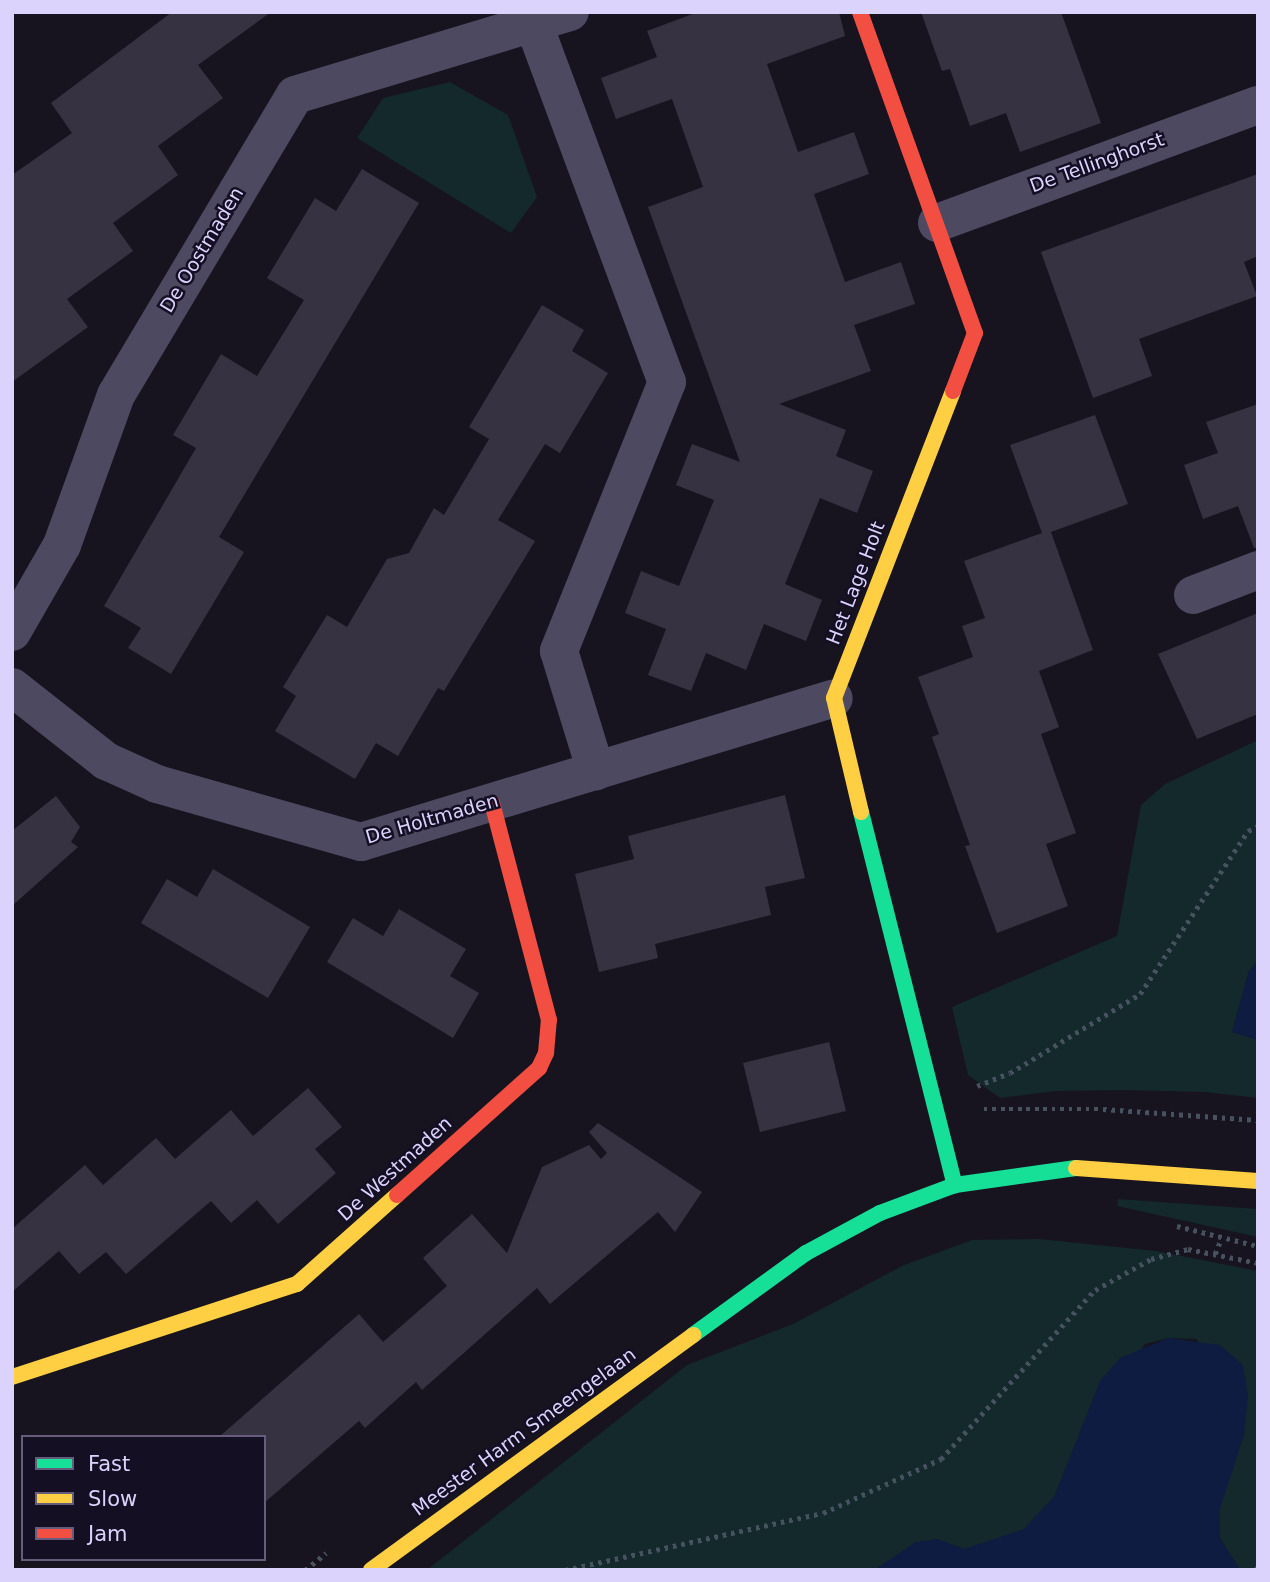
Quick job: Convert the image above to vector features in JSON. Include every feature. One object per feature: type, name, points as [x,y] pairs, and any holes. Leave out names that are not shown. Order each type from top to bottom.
[{"type":"street","name":"De Oostmaden","points":[[12,632],[62,545],[116,395],[295,95],[570,12]]},
{"type":"street","name":"Het Lage Holt","points":[[834,698],[975,333],[860,12]]},
{"type":"street","points":[[534,24],[667,382],[559,651],[596,771]]},
{"type":"street","name":"De Tellinghorst","points":[[937,223],[1258,105]]},
{"type":"street","points":[[1193,595],[1258,569]]},
{"type":"street","name":"De Holtmaden","points":[[12,687],[106,761],[157,784],[361,842],[834,698]]},
{"type":"street","points":[[834,698],[955,1185]]},
{"type":"street","name":"De Westmaden","points":[[12,1377],[297,1284],[538,1068],[545,1053],[549,1020],[492,803]]},
{"type":"street","name":"Meester Harm Smeengelaan","points":[[371,1570],[806,1253],[880,1213],[955,1185],[1078,1168],[1258,1181]]},
{"type":"path","points":[[933,1102],[1010,1073],[1140,994],[1248,831],[1258,826]]},
{"type":"path","points":[[1170,1225],[1258,1246]]},
{"type":"path","points":[[1215,1254],[1221,1239]]},
{"type":"path","points":[[565,1570],[823,1513],[941,1459],[1096,1290],[1151,1259],[1188,1249],[1258,1263]]},
{"type":"green space","points":[[450,82],[508,115],[537,197],[511,233],[357,138],[383,98]]},
{"type":"green space","points":[[1258,740],[1258,960],[1249,971],[1232,1032],[1258,1040],[1258,1098],[1205,1092],[1122,1090],[1056,1091],[1000,1098],[968,1075],[952,1007],[1117,936],[1141,805],[1165,784]]},
{"type":"green space","points":[[1118,1199],[1258,1209],[1258,1237],[1117,1206]]},
{"type":"green space","points":[[1039,1239],[1156,1251],[1258,1271],[1258,1570],[1240,1570],[1220,1538],[1219,1511],[1227,1482],[1197,1339],[1168,1338],[1145,1344],[1077,1447],[1054,1497],[1024,1529],[990,1543],[963,1549],[937,1539],[874,1570],[427,1570],[687,1365],[793,1324],[904,1265],[972,1240]]},
{"type":"water","points":[[1258,960],[1258,1040],[1232,1032],[1249,971]]},
{"type":"water","points":[[1168,1338],[1220,1345],[1243,1365],[1248,1396],[1244,1435],[1219,1512],[1220,1538],[1240,1570],[874,1570],[916,1542],[937,1539],[964,1549],[1024,1529],[1054,1497],[1100,1381],[1120,1358]]},
{"type":"building","points":[[172,12],[271,12],[198,65],[223,98],[158,146],[178,175],[113,223],[133,251],[67,299],[88,327],[12,382],[12,175],[72,133],[51,103]]},
{"type":"building","points":[[698,12],[839,12],[845,36],[767,64],[798,152],[854,132],[869,174],[814,194],[845,282],[901,262],[915,304],[854,325],[871,371],[779,404],[846,430],[836,456],[873,471],[857,513],[820,498],[785,584],[822,600],[806,641],[764,624],[746,670],[706,653],[691,691],[648,675],[666,629],[625,613],[641,571],[679,586],[714,500],[676,485],[692,444],[740,462],[648,207],[703,187],[672,99],[616,119],[601,78],[657,57],[647,31]]},
{"type":"building","points":[[921,12],[1061,12],[1101,123],[1020,152],[1006,113],[970,126],[950,69],[942,71]]},
{"type":"building","points":[[362,169],[419,203],[219,537],[244,552],[171,674],[128,648],[141,628],[104,606],[196,448],[173,435],[221,354],[257,376],[304,300],[267,278],[315,198],[336,211]]},
{"type":"building","points":[[1258,174],[1258,256],[1244,262],[1257,296],[1139,339],[1152,376],[1093,398],[1041,252]]},
{"type":"building","points":[[542,305],[584,330],[572,351],[608,373],[560,453],[545,444],[498,520],[535,541],[444,691],[438,688],[398,756],[376,743],[355,779],[275,731],[296,696],[283,687],[327,615],[347,627],[387,559],[409,553],[434,508],[444,515],[489,439],[469,427]]},
{"type":"building","points":[[1258,404],[1258,548],[1254,548],[1238,506],[1203,519],[1184,465],[1218,453],[1206,422]]},
{"type":"building","points":[[1095,415],[1128,504],[1051,532],[1093,650],[1039,671],[1059,727],[1041,734],[1076,833],[1046,844],[1068,906],[997,933],[965,846],[970,845],[932,737],[939,734],[918,677],[973,657],[962,626],[985,618],[964,561],[1042,533],[1010,445]]},
{"type":"building","points":[[1258,613],[1258,714],[1197,739],[1158,654]]},
{"type":"building","points":[[785,795],[805,878],[765,887],[771,915],[655,944],[658,958],[599,972],[575,874],[634,859],[628,836]]},
{"type":"building","points":[[56,796],[80,827],[71,842],[78,847],[12,906],[12,831]]},
{"type":"building","points":[[213,869],[310,927],[268,998],[141,923],[167,879],[197,897]]},
{"type":"building","points":[[399,909],[466,949],[450,976],[479,993],[453,1038],[327,962],[353,918],[383,936]]},
{"type":"building","points":[[829,1042],[846,1111],[760,1132],[743,1063]]},
{"type":"building","points":[[308,1088],[342,1127],[315,1149],[336,1173],[278,1224],[257,1200],[231,1223],[211,1201],[126,1274],[106,1252],[79,1274],[59,1251],[12,1292],[12,1229],[85,1165],[103,1185],[156,1138],[175,1159],[231,1110],[253,1136]]},
{"type":"building","points":[[598,1123],[702,1192],[675,1232],[658,1212],[550,1304],[537,1288],[422,1390],[416,1382],[365,1428],[359,1421],[266,1501],[266,1435],[221,1435],[359,1314],[383,1342],[447,1286],[423,1258],[472,1214],[507,1253],[542,1167],[589,1145],[601,1159],[607,1153],[589,1132]]},
{"type":"traffic: fast","points":[[861,812],[955,1185]]},
{"type":"traffic: fast","points":[[693,1335],[806,1253],[880,1213],[955,1185],[1076,1168]]},
{"type":"traffic: slow","points":[[861,812],[834,698],[953,391]]},
{"type":"traffic: slow","points":[[1076,1168],[1258,1181]]},
{"type":"traffic: slow","points":[[12,1377],[297,1284],[397,1195]]},
{"type":"traffic: slow","points":[[371,1570],[693,1335]]},
{"type":"traffic: jam","points":[[860,12],[975,333],[953,391]]},
{"type":"traffic: jam","points":[[397,1195],[539,1068],[546,1053],[549,1020],[492,803]]}]
